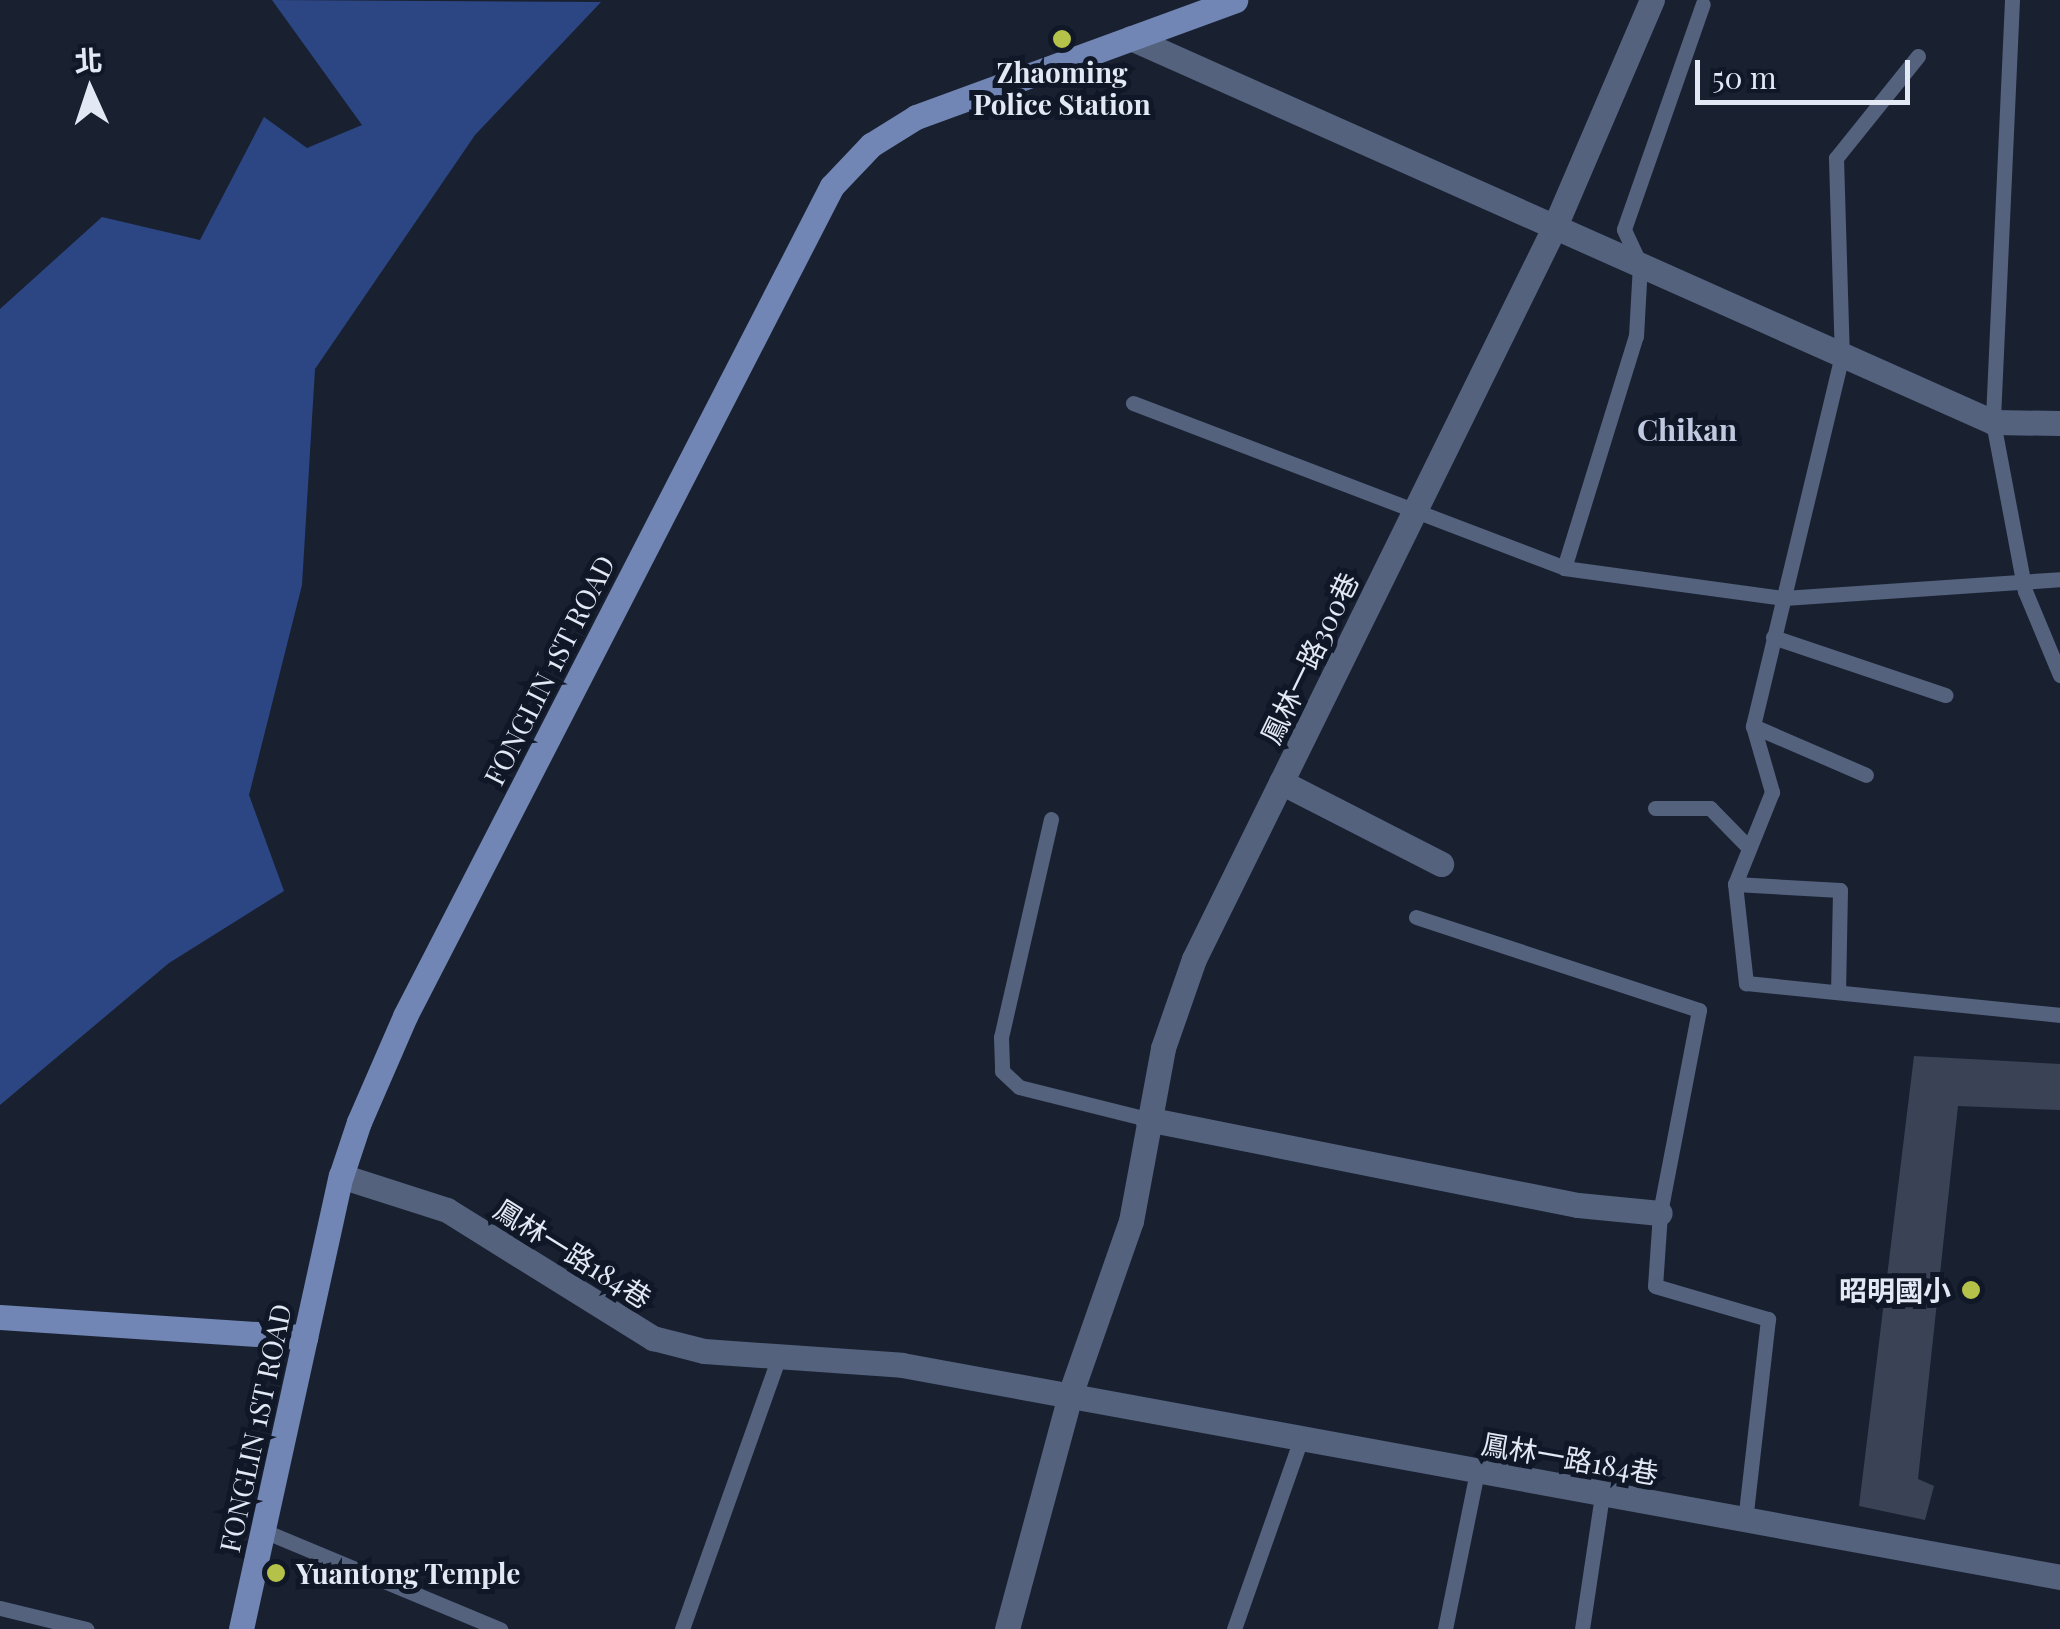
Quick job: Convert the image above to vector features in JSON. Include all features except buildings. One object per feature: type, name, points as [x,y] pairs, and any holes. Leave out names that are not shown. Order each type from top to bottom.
[{"type":"street","name":"FONGLIN 1ST ROAD","points":[[241,1629],[341,1176],[405,1016],[832,186],[871,145],[916,118],[1235,0]]},
{"type":"street","name":"鳳林一路300巷","points":[[1441,864],[1281,782],[1556,226],[1652,0]]},
{"type":"street","points":[[1132,38],[1993,422],[2060,423]]},
{"type":"street","points":[[1007,1629],[1070,1395],[1131,1221],[1162,1048],[1194,959],[1281,782]]},
{"type":"street","points":[[1147,1120],[1578,1205],[1660,1213]]},
{"type":"street","name":"鳳林一路184巷","points":[[341,1176],[447,1210],[654,1338],[704,1350],[902,1365],[2060,1577]]},
{"type":"street","points":[[0,1317],[305,1336]]},
{"type":"lane","points":[[2012,0],[1993,422],[2022,577],[2053,642],[2060,675]]},
{"type":"lane","points":[[1564,568],[1636,336],[1640,264],[1624,230],[1703,4]]},
{"type":"lane","points":[[1918,56],[1836,158],[1842,355],[1753,726],[1772,792],[1735,884],[1746,983],[2060,1015]]},
{"type":"lane","points":[[1133,403],[1416,507],[1564,568],[1784,598],[2022,577],[2060,579]]},
{"type":"lane","points":[[1773,638],[1945,695]]},
{"type":"lane","points":[[1753,726],[1866,775]]},
{"type":"lane","points":[[1655,808],[1710,808],[1749,848]]},
{"type":"lane","points":[[1051,819],[1001,1037],[1002,1071],[1019,1088],[1147,1120]]},
{"type":"lane","points":[[1735,884],[1840,890],[1838,992]]},
{"type":"lane","points":[[1416,916],[1699,1010],[1660,1213],[1656,1286],[1768,1319],[1746,1521]]},
{"type":"lane","points":[[682,1629],[779,1356]]},
{"type":"lane","points":[[1234,1629],[1301,1439]]},
{"type":"lane","points":[[1445,1629],[1477,1472]]},
{"type":"lane","points":[[1582,1629],[1602,1495]]},
{"type":"lane","points":[[264,1532],[500,1629]]},
{"type":"lane","points":[[0,1608],[86,1629]]},
{"type":"shaded area","points":[[272,0],[601,2],[475,135],[315,369],[302,585],[249,795],[284,891],[169,963],[0,1105],[0,309],[102,217],[200,240],[264,117],[307,148],[362,125]]},
{"type":"place","name":"Zhaoming Police Station","points":[[1062,39]]},
{"type":"place","name":"昭明國小","points":[[1971,1290]]},
{"type":"place","name":"Yuantong Temple","points":[[276,1573]]},
{"type":"district","name":"Chikan","points":[[1687,429]]}]
